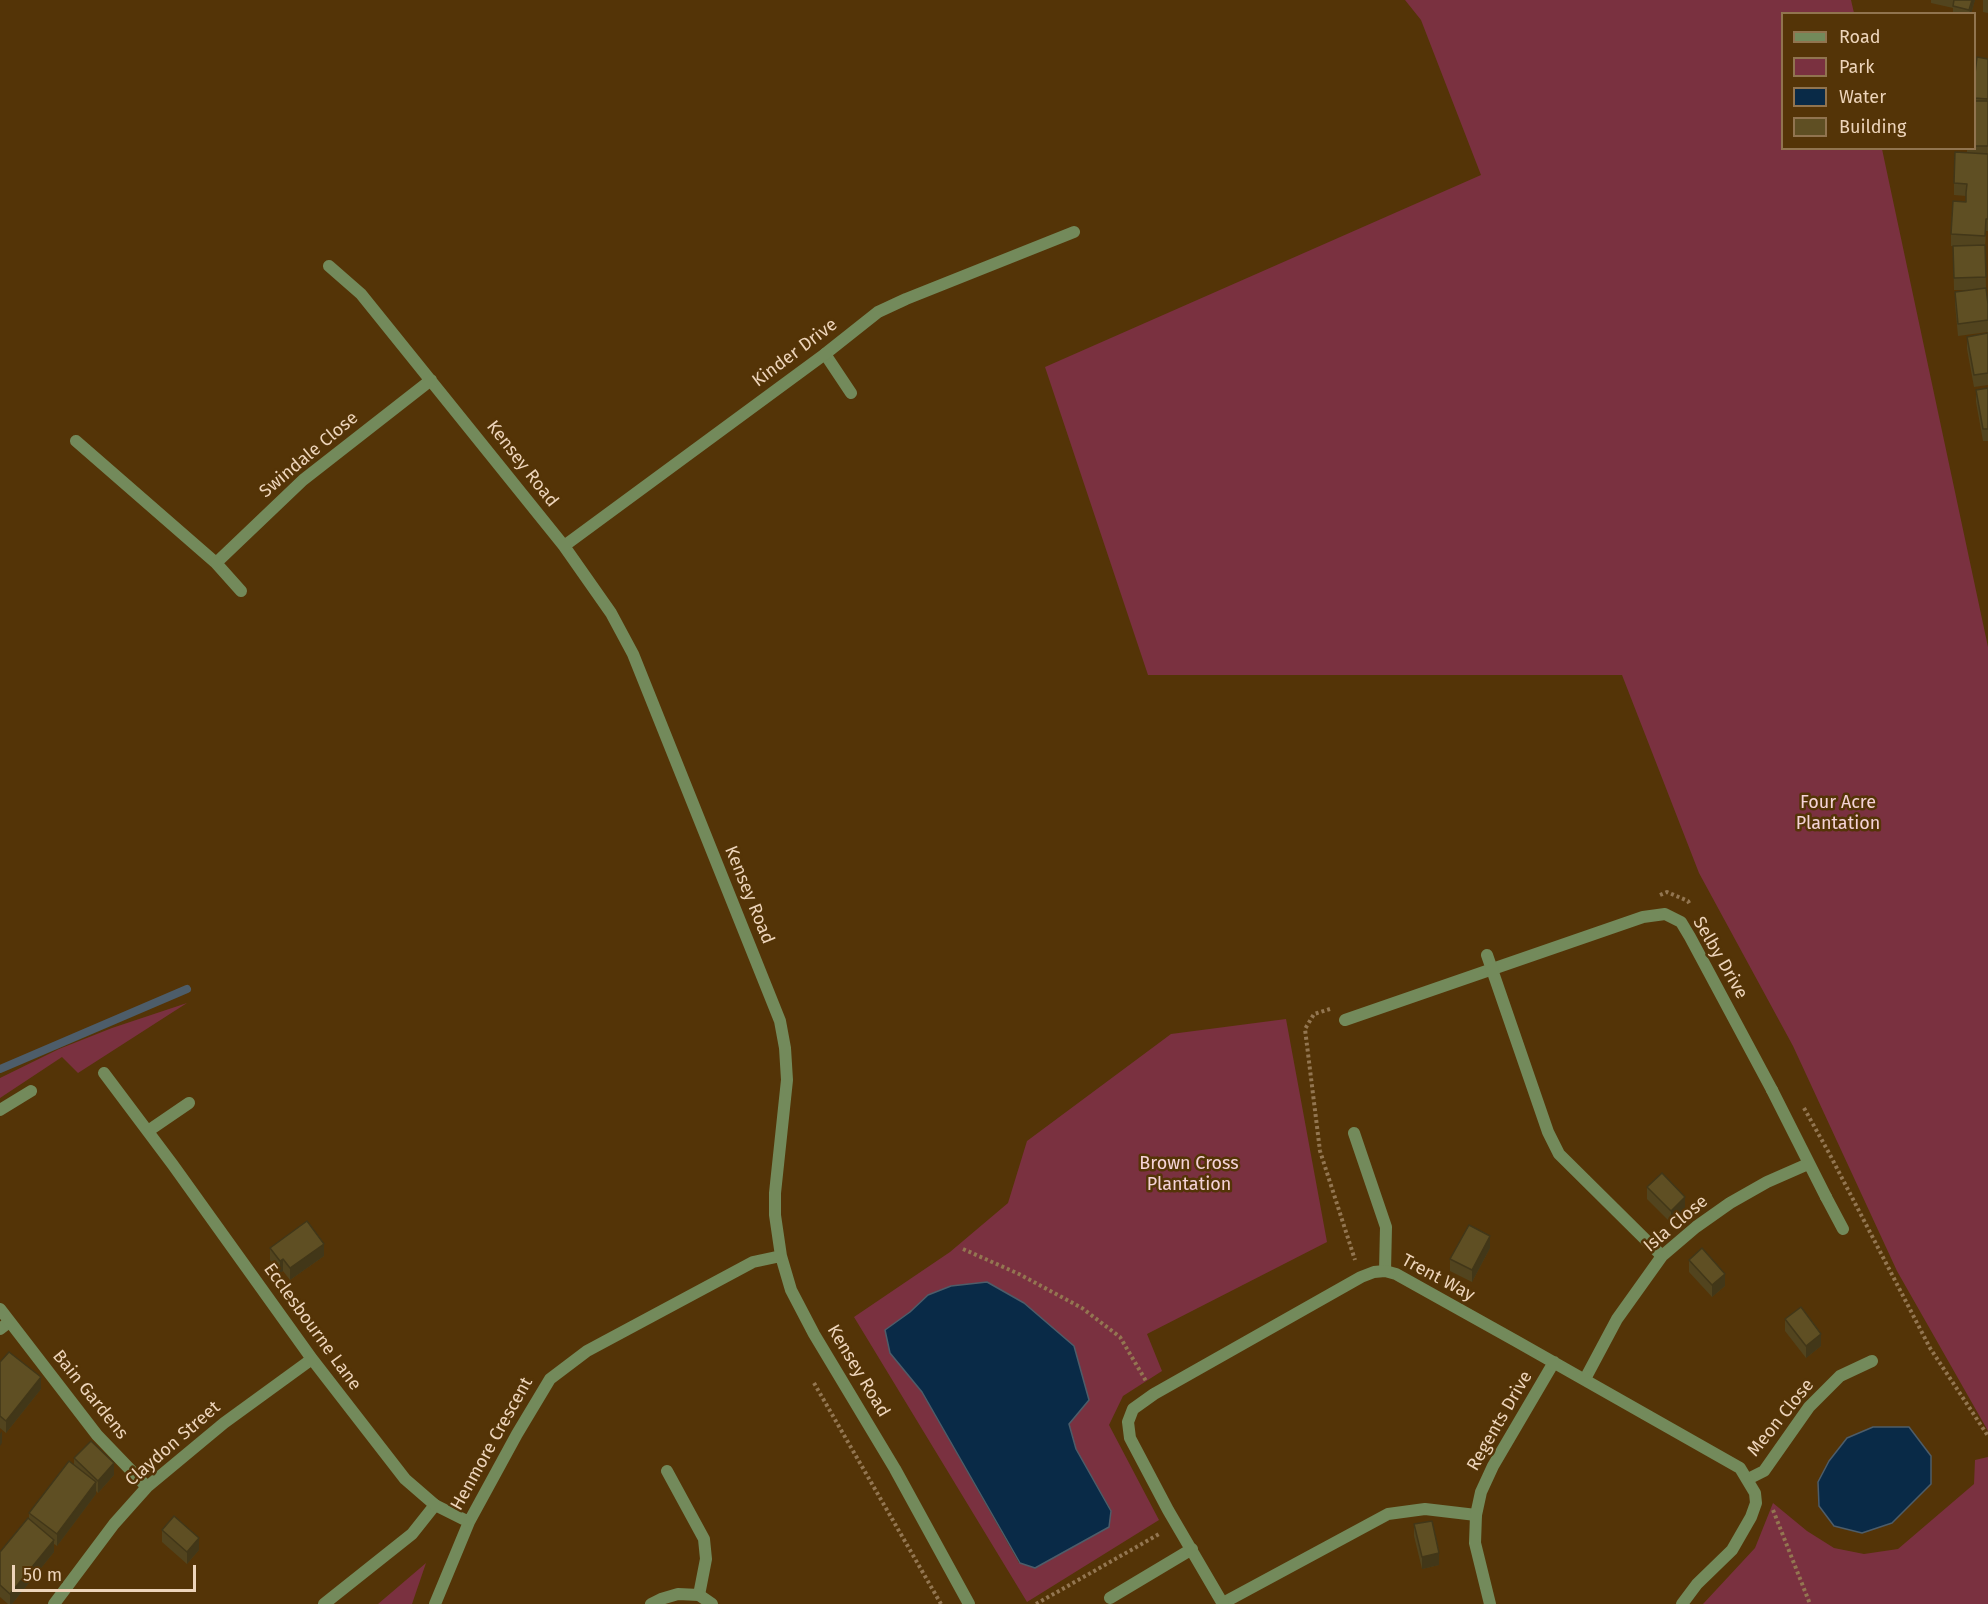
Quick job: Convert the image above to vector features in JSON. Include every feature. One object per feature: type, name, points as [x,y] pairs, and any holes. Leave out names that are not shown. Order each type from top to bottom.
[{"type":"street","name":"Kinder Drive","points":[[564,546],[825,354],[878,312],[1074,232]]},
{"type":"street","name":"Kensey Road","points":[[329,266],[361,294],[564,546],[611,613],[633,654],[780,1021],[787,1080],[775,1194],[776,1226],[781,1256],[791,1290],[814,1334],[895,1469],[969,1604]]},
{"type":"street","points":[[825,354],[851,393]]},
{"type":"street","name":"Swindale Close","points":[[216,563],[303,480],[431,380]]},
{"type":"street","points":[[76,441],[216,563],[241,591]]},
{"type":"street","name":"Selby Drive","points":[[1346,1020],[1643,917],[1665,914],[1681,922],[1690,937],[1772,1090],[1808,1164]]},
{"type":"street","points":[[1487,955],[1548,1132],[1559,1154],[1662,1256]]},
{"type":"street","name":"Ecclesbourne Lane","points":[[104,1073],[312,1359],[405,1479],[435,1505],[469,1522]]},
{"type":"street","points":[[0,1110],[32,1091]]},
{"type":"street","points":[[148,1131],[189,1102]]},
{"type":"street","points":[[1354,1133],[1386,1227],[1385,1271]]},
{"type":"street","points":[[1808,1164],[1843,1229]]},
{"type":"street","name":"Isla Close","points":[[1584,1379],[1617,1319],[1662,1256],[1696,1227],[1730,1203],[1767,1182],[1808,1164]]},
{"type":"street","name":"Henmore Crescent","points":[[435,1604],[469,1522],[550,1379],[586,1351],[753,1262],[781,1256]]},
{"type":"street","name":"Trent Way","points":[[1223,1604],[1130,1438],[1128,1422],[1133,1409],[1154,1394],[1361,1277],[1374,1272],[1385,1271],[1406,1280],[1740,1468],[1748,1479]]},
{"type":"street","name":"Bain Gardens","points":[[0,1309],[5,1325],[97,1435],[147,1487]]},
{"type":"street","name":"Claydon Street","points":[[54,1604],[114,1524],[147,1487],[224,1423],[312,1359]]},
{"type":"street","name":"Meon Close","points":[[1748,1479],[1764,1471],[1809,1407],[1840,1376],[1872,1361]]},
{"type":"street","name":"Regents Drive","points":[[1490,1604],[1474,1543],[1476,1515],[1481,1492],[1493,1466],[1554,1362]]},
{"type":"street","points":[[667,1471],[704,1539],[706,1559],[699,1594]]},
{"type":"street","points":[[1682,1604],[1697,1584],[1732,1550],[1751,1517],[1756,1503],[1755,1492],[1748,1479]]},
{"type":"street","points":[[324,1604],[412,1534],[435,1505]]},
{"type":"street","points":[[1223,1604],[1388,1514],[1425,1509],[1476,1515]]},
{"type":"street","points":[[1110,1598],[1192,1550]]},
{"type":"street","points":[[651,1604],[678,1594],[699,1594],[712,1604]]},
{"type":"path","points":[[1656,896],[1667,892],[1688,901],[1694,911]]},
{"type":"path","points":[[1336,1007],[1314,1014],[1305,1029],[1320,1151],[1361,1277]]},
{"type":"path","points":[[1801,1102],[1930,1348],[1988,1436]]},
{"type":"path","points":[[963,1249],[1019,1274],[1082,1308],[1120,1337],[1154,1394]]},
{"type":"path","points":[[814,1383],[941,1604]]},
{"type":"path","points":[[1756,1503],[1772,1507],[1809,1604]]},
{"type":"path","points":[[1036,1604],[1177,1524]]},
{"type":"green space","name":"Four Acre Plantation","points":[[1405,0],[1851,0],[1854,12],[1781,12],[1781,150],[1882,150],[1988,647],[1988,1431],[1897,1271],[1793,1046],[1699,873],[1622,675],[1148,675],[1045,367],[1481,175],[1421,20]]},
{"type":"green space","points":[[187,1003],[78,1073],[62,1057],[0,1098],[0,1078],[59,1049],[112,1028]]},
{"type":"green space","name":"Brown Cross Plantation","points":[[1286,1019],[1327,1242],[1147,1334],[1162,1371],[1123,1396],[1109,1425],[1159,1520],[1027,1602],[854,1317],[950,1252],[1008,1203],[1027,1141],[1171,1034]],"holes":[[[928,1295],[1069,1424],[1076,1449],[1111,1510],[1019,1563],[922,1392],[890,1353],[910,1312]]]},
{"type":"green space","points":[[1988,1457],[1988,1604],[1703,1604],[1755,1548],[1773,1503],[1807,1531],[1834,1548],[1864,1554],[1898,1549],[1974,1484],[1975,1460]]},
{"type":"green space","points":[[426,1563],[412,1604],[378,1604]]},
{"type":"water","points":[[987,1282],[1024,1303],[1074,1346],[1089,1400],[1069,1424],[1076,1449],[1111,1511],[1109,1527],[1035,1568],[1020,1563],[922,1392],[890,1353],[885,1330],[910,1312],[928,1295],[951,1286]]},
{"type":"water","points":[[1873,1427],[1909,1427],[1931,1456],[1931,1484],[1892,1523],[1862,1533],[1834,1526],[1819,1506],[1818,1482],[1829,1461],[1847,1438]]},
{"type":"building","points":[[1954,0],[1972,0],[1969,10],[1953,6]]},
{"type":"building","points":[[1977,57],[1988,59],[1988,99],[1976,98]]},
{"type":"building","points":[[1976,101],[1988,101],[1988,146],[1976,146]]},
{"type":"building","points":[[1955,152],[1988,154],[1988,219],[1986,219],[1985,236],[1951,234],[1953,201],[1966,202],[1967,184],[1954,183]]},
{"type":"building","points":[[1985,245],[1986,277],[1954,278],[1953,246]]},
{"type":"building","points":[[1986,288],[1988,320],[1958,324],[1955,292]]},
{"type":"building","points":[[1988,333],[1988,373],[1974,375],[1967,337]]},
{"type":"building","points":[[1988,388],[1988,429],[1983,429],[1976,390]]},
{"type":"building","points":[[1662,1173],[1685,1197],[1671,1211],[1647,1187]]},
{"type":"building","points":[[307,1221],[324,1244],[290,1268],[283,1259],[280,1261],[270,1248]]},
{"type":"building","points":[[1469,1225],[1490,1236],[1472,1270],[1450,1259]]},
{"type":"building","points":[[1702,1248],[1725,1274],[1712,1285],[1689,1260]]},
{"type":"building","points":[[1801,1307],[1821,1334],[1806,1346],[1785,1319]]},
{"type":"building","points":[[9,1352],[41,1377],[6,1421],[0,1416],[0,1362]]},
{"type":"building","points":[[91,1441],[114,1463],[98,1481],[74,1458]]},
{"type":"building","points":[[69,1461],[96,1482],[57,1534],[29,1513]]},
{"type":"building","points":[[174,1516],[199,1538],[187,1552],[162,1530]]},
{"type":"building","points":[[28,1518],[54,1540],[10,1594],[0,1585],[0,1552]]},
{"type":"building","points":[[1432,1521],[1439,1553],[1422,1557],[1414,1524]]},
{"type":"waterway","points":[[0,1069],[187,989]]}]
